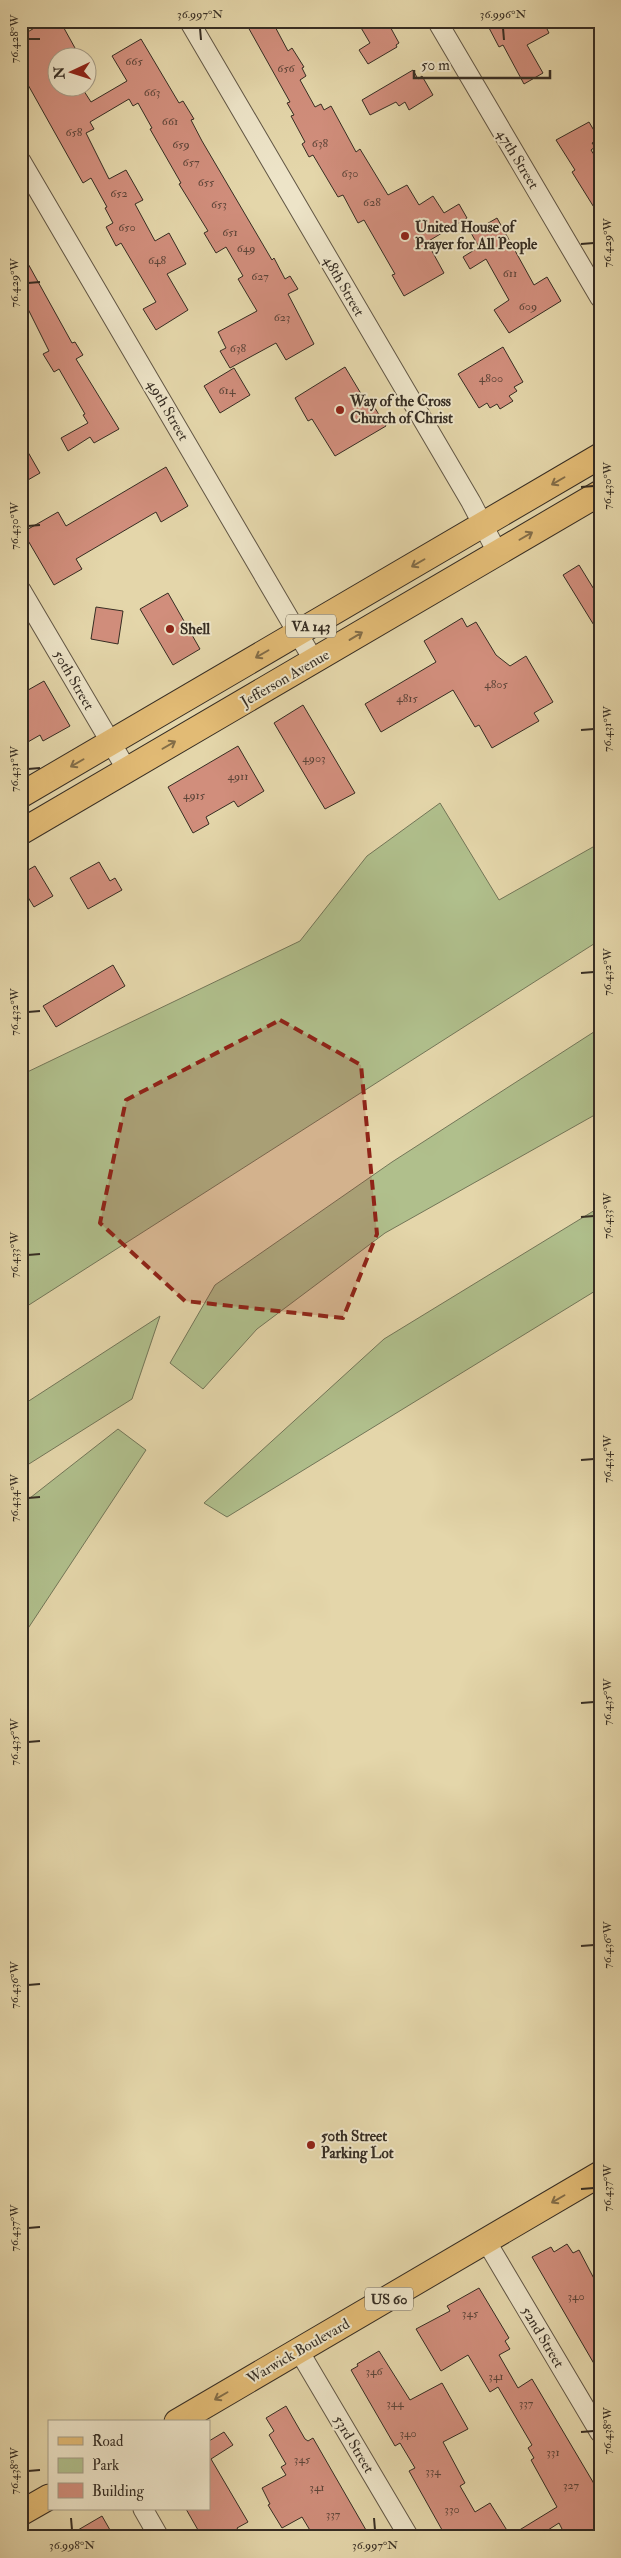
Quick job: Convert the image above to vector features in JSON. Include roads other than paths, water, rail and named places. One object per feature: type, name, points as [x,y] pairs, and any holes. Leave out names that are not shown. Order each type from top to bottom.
[{"type":"main road","name":"VA 143","points":[[21,795],[600,456]]},
{"type":"main road","name":"Jefferson Avenue","points":[[21,832],[600,492]]},
{"type":"main road","name":"Warwick Boulevard","points":[[180,2420],[600,2174]]},
{"type":"main road","points":[[21,2513],[48,2498]]},
{"type":"street","name":"48th Street","points":[[189,21],[497,552]]},
{"type":"street","name":"47th Street","points":[[436,21],[600,298]]},
{"type":"street","name":"49th Street","points":[[21,161],[314,661]]},
{"type":"street","name":"50th Street","points":[[21,590],[127,770]]},
{"type":"street","name":"52nd Street","points":[[486,2241],[600,2433]]},
{"type":"street","name":"53rd Street","points":[[299,2351],[409,2537]]},
{"type":"street","points":[[143,2510],[159,2537]]},
{"type":"place","name":"United House of Prayer for All People","points":[[405,236]]},
{"type":"place","name":"Way of the Cross Church of Christ","points":[[340,410]]},
{"type":"place","name":"Shell","points":[[170,629]]},
{"type":"place","name":"50th Street Parking Lot","points":[[311,2145]]}]
